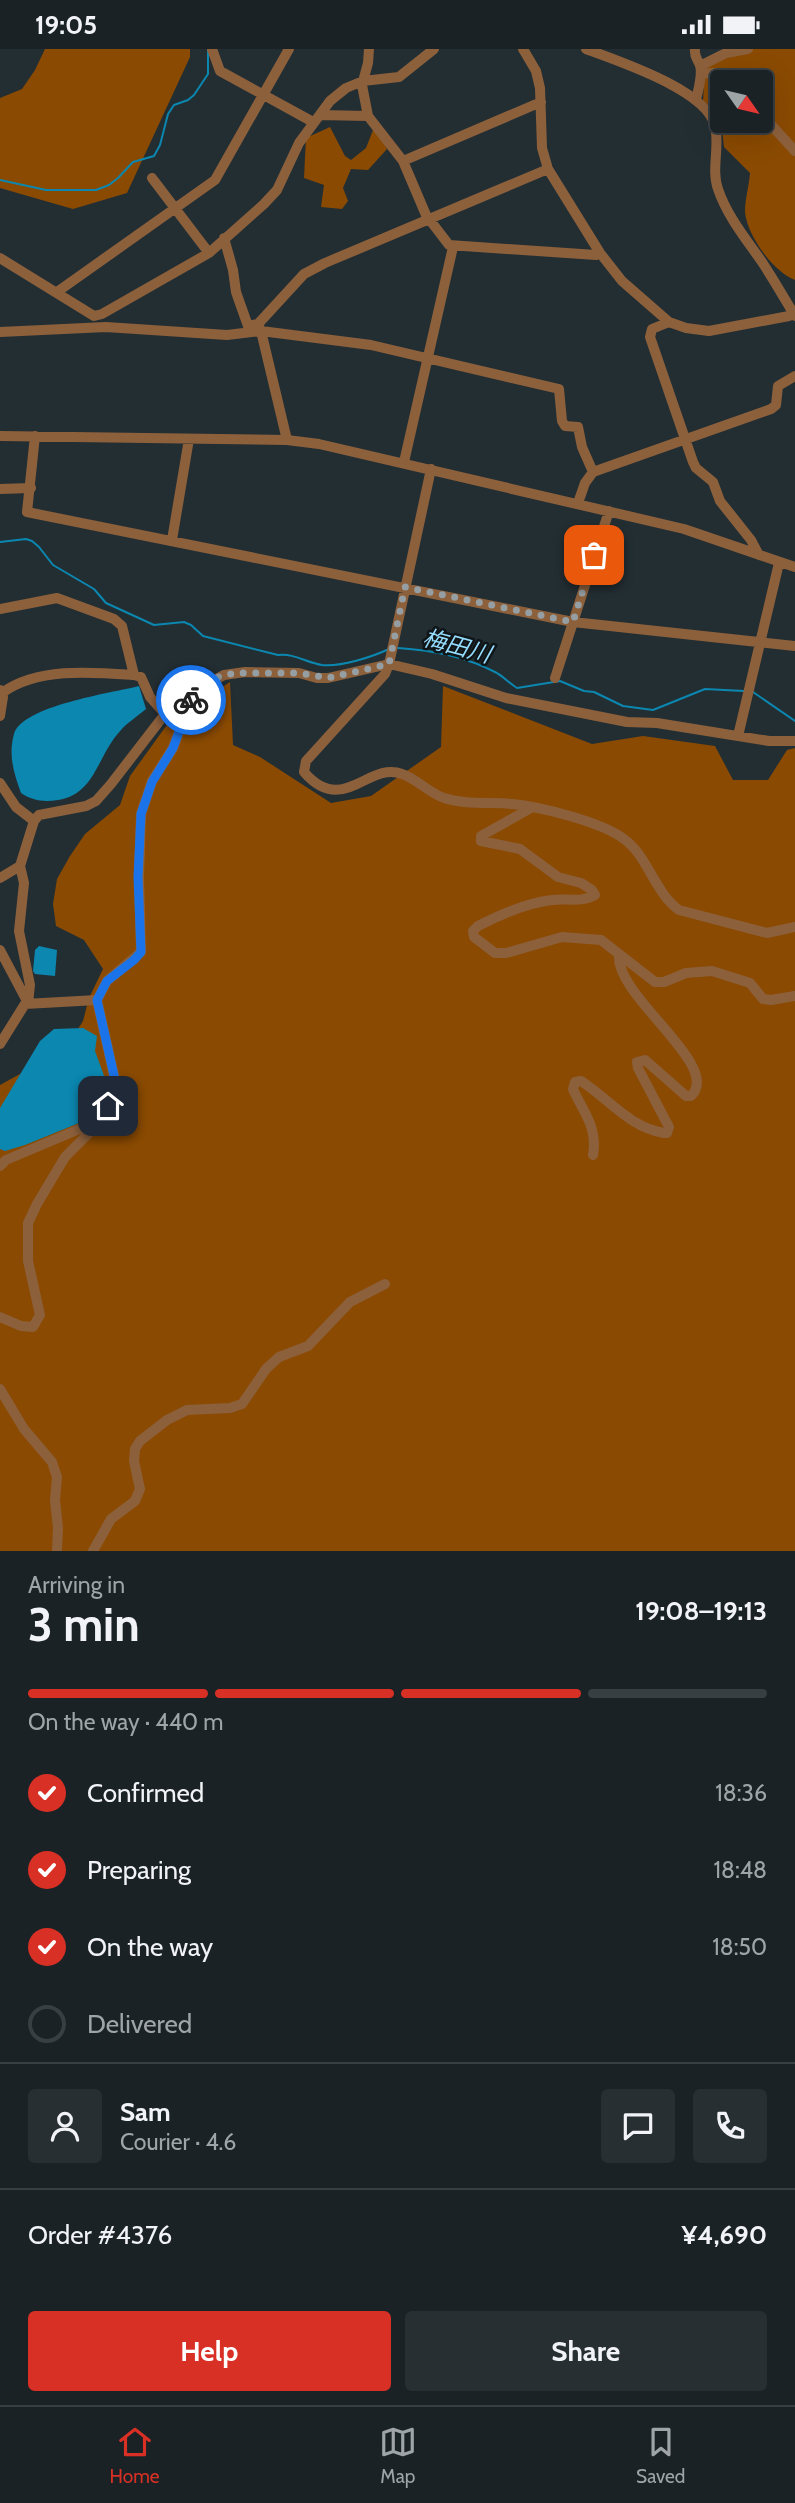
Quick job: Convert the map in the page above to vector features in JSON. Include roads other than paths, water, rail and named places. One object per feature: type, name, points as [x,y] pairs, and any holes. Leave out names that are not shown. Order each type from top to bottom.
[{"type":"street","points":[[212,49],[220,71],[316,119],[368,116]]},
{"type":"street","points":[[57,292],[215,180],[289,49]]},
{"type":"street","points":[[369,49],[363,81],[368,116],[403,161],[426,215],[449,245],[596,255],[600,253]]},
{"type":"street","points":[[0,258],[94,316],[102,314],[209,253],[277,190],[299,143],[330,101],[346,88],[363,81],[399,77],[434,49]]},
{"type":"street","points":[[523,49],[536,71],[541,102],[542,148],[548,169],[600,253],[622,281],[669,322],[686,328],[709,331],[794,315],[773,278],[726,208],[716,186],[717,133],[715,122],[705,106],[650,72],[586,49]]},
{"type":"street","points":[[695,49],[694,57],[700,70],[696,100]]},
{"type":"street","points":[[700,70],[726,53],[748,49]]},
{"type":"street","points":[[700,70],[710,71]]},
{"type":"street","points":[[403,161],[541,102]]},
{"type":"street","points":[[774,128],[795,151]]},
{"type":"street","points":[[0,332],[106,327],[227,335],[259,327],[304,274],[548,169]]},
{"type":"street","points":[[152,178],[209,253]]},
{"type":"street","points":[[224,238],[236,292],[248,326],[371,345],[559,389],[562,421],[565,426],[578,428],[582,447],[593,472]]},
{"type":"street","points":[[404,462],[453,247]]},
{"type":"street","points":[[102,314],[106,327]]},
{"type":"street","points":[[669,322],[652,329],[650,337],[696,468],[713,482],[720,501],[760,555]]},
{"type":"street","points":[[259,327],[286,440]]},
{"type":"street","points":[[578,503],[585,483],[593,472],[771,409],[776,405],[778,386],[795,376]]},
{"type":"street","points":[[0,436],[286,440],[319,444],[684,529],[795,567]]},
{"type":"street","points":[[35,436],[27,512],[573,622],[795,646]]},
{"type":"street","points":[[172,540],[189,439]]},
{"type":"street","points":[[431,469],[385,674],[306,761],[306,776],[321,785],[342,790],[396,772],[441,797],[462,802],[516,804],[601,826],[628,841],[668,902],[679,910],[767,933],[795,927]]},
{"type":"street","points":[[0,489],[31,488]]},
{"type":"street","points":[[555,678],[609,511]]},
{"type":"street","points":[[738,736],[779,563]]},
{"type":"street","points":[[0,609],[57,598],[114,619],[122,626],[134,675]]},
{"type":"street","points":[[28,1003],[30,985],[19,931],[23,883],[20,866],[34,821],[39,815],[86,806],[96,801],[165,714],[215,678],[235,673],[299,673],[328,678],[389,664],[432,674],[506,698],[627,722],[657,723],[738,736],[795,741]]},
{"type":"street","points":[[0,716],[1,692],[14,684],[72,671],[141,677],[150,697],[165,714]]},
{"type":"street","points":[[0,1317],[21,1326],[33,1327],[40,1315],[28,1261],[29,1223],[65,1157],[108,1106],[115,1080],[97,1000],[107,981],[141,952],[138,877],[141,814],[152,782],[173,748],[194,691]]},
{"type":"street","points":[[0,783],[16,807],[34,821]]},
{"type":"street","points":[[531,808],[481,836],[481,841],[520,849],[558,877],[581,883],[595,895],[586,899],[553,899],[529,905],[478,926],[474,937],[495,953],[506,953],[562,937],[601,940],[655,982],[664,982],[686,973],[712,971],[750,983],[764,999],[795,996]]},
{"type":"street","points":[[0,878],[20,866]]},
{"type":"street","points":[[0,950],[28,1003]]},
{"type":"street","points":[[593,1155],[595,1135],[591,1120],[573,1089],[575,1082],[581,1080],[639,1126],[664,1133],[669,1126],[637,1062],[645,1060],[686,1095],[691,1096],[699,1084],[691,1062],[632,990],[622,971],[619,954]]},
{"type":"street","points":[[0,1044],[24,1004],[97,1000]]},
{"type":"street","points":[[2,1161],[97,1122]]},
{"type":"street","points":[[93,1551],[111,1519],[135,1501],[140,1489],[134,1461],[135,1448],[139,1441],[167,1420],[187,1410],[230,1408],[242,1404],[266,1369],[279,1357],[308,1346],[350,1302],[385,1284]]},
{"type":"street","points":[[0,1389],[24,1429],[52,1462],[57,1477],[57,1551]]},
{"type":"water","points":[[139,686],[146,709],[113,740],[95,772],[80,790],[71,796],[48,801],[21,793],[14,772],[12,749],[14,734],[21,724],[50,708]]},
{"type":"water","points":[[39,946],[57,950],[55,976],[35,974],[33,971],[35,950]]},
{"type":"water","points":[[83,1028],[97,1036],[95,1051],[106,1081],[104,1091],[90,1115],[79,1123],[25,1145],[5,1151],[0,1149],[0,1108],[40,1041],[54,1029]]},
{"type":"waterway","points":[[0,180],[46,190],[96,190],[109,185],[133,162],[154,156],[160,145],[168,114],[174,105],[194,95],[208,74],[208,50]]},
{"type":"waterway","name":"梅田川","points":[[0,542],[26,539],[32,541],[53,565],[94,589],[106,603],[154,625],[184,622],[203,636],[322,665],[356,661],[389,649]]},
{"type":"waterway","name":"梅田川","points":[[398,648],[472,662],[498,674],[517,688],[560,681],[584,691],[594,692],[623,706],[653,710],[705,689],[744,691]]},
{"type":"waterway","name":"梅田川","points":[[753,692],[795,721]]}]
